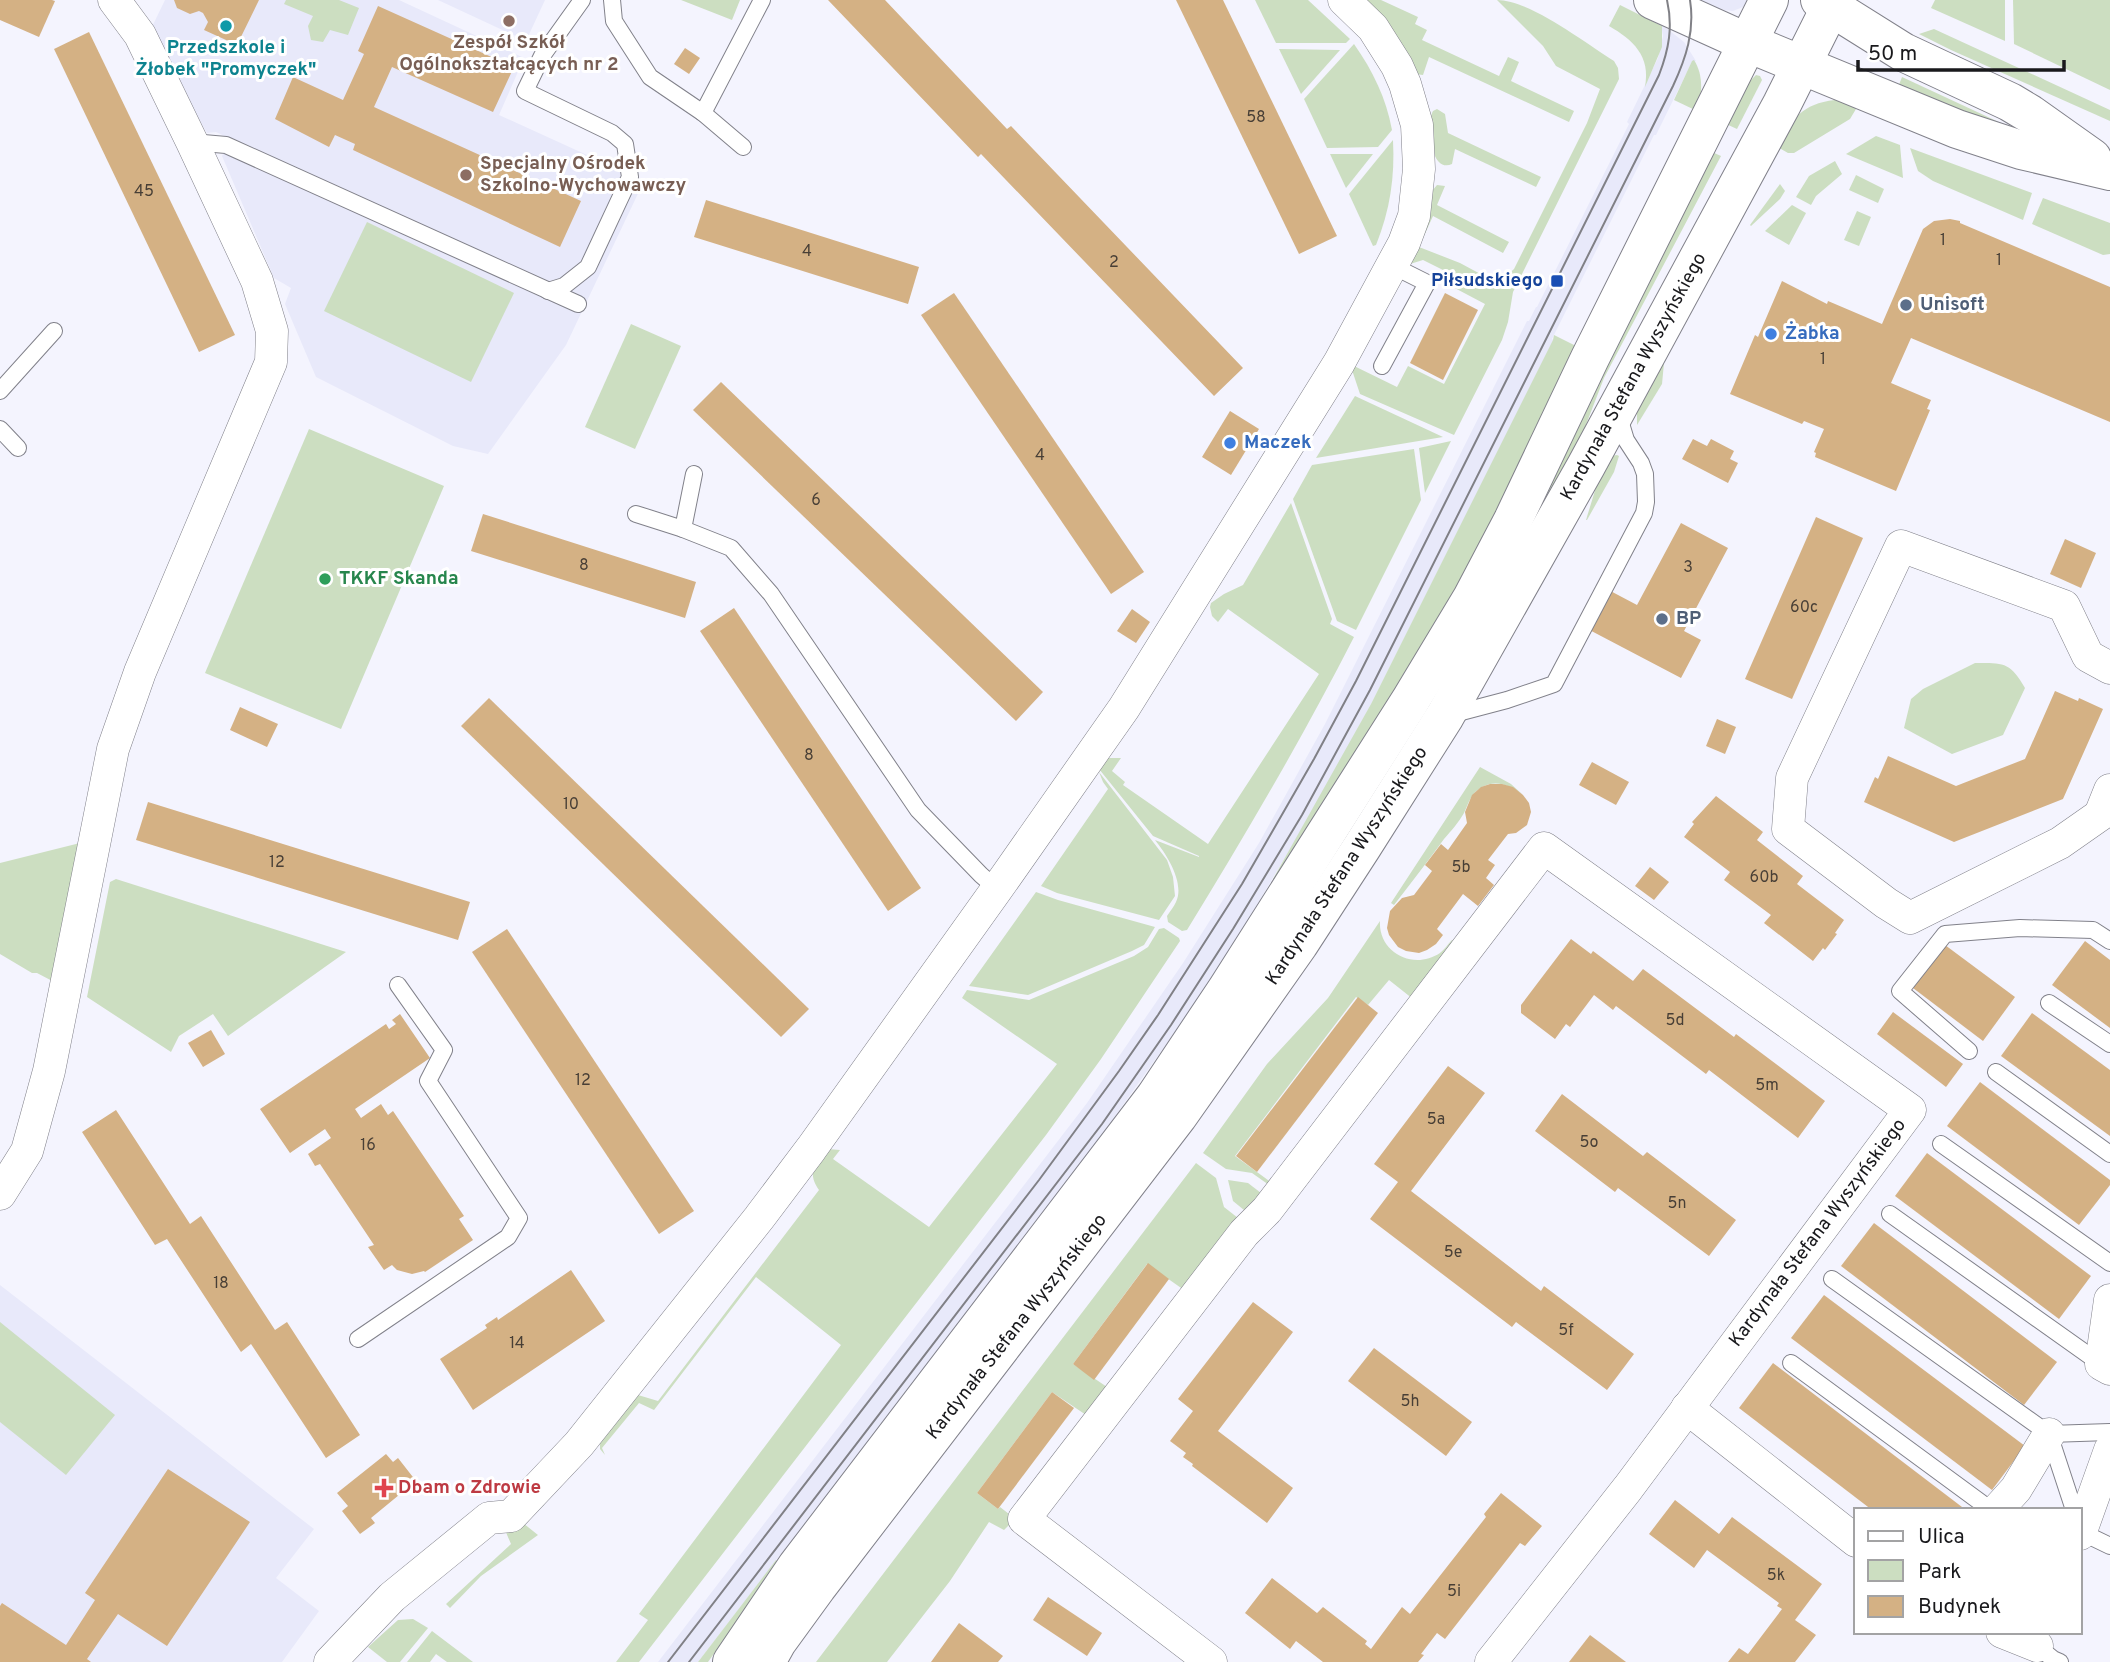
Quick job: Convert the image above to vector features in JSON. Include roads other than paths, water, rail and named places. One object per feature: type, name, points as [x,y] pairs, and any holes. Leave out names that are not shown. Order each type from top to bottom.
[{"type":"main road","points":[[1653,0],[1748,43],[1995,143],[2109,170]]},
{"type":"main road","name":"Kardynała Stefana Wyszyńskiego","points":[[732,1662],[797,1566],[1156,1097],[1410,701],[1472,598],[1513,520],[1590,358],[1769,0]]},
{"type":"main road","points":[[1828,3],[1903,52],[2010,102],[2109,170]]},
{"type":"main road","name":"Kardynała Stefana Wyszyńskiego","points":[[766,1662],[817,1587],[1200,1086],[1299,944],[1445,716],[1621,402],[1802,65],[1828,3]]},
{"type":"street","points":[[0,1194],[27,1151],[49,1071],[113,749],[140,672],[271,362],[272,331],[257,282],[140,35],[114,0]]},
{"type":"street","points":[[330,1662],[392,1597],[489,1518],[511,1516],[579,1444],[804,1159],[1124,708],[1339,363],[1404,243],[1414,216],[1419,178],[1417,125],[1413,106],[1397,65],[1373,28],[1344,0]]},
{"type":"street","points":[[2110,668],[2088,656],[2064,606],[1901,546],[1792,778],[1788,829],[1910,918],[2060,843],[2100,815],[2110,790]]},
{"type":"street","name":"Kardynała Stefana Wyszyńskiego","points":[[1211,1662],[1024,1519],[1244,1233],[1267,1210],[1544,849],[1910,1110],[1628,1488],[1491,1662]]},
{"type":"street","points":[[2105,1366],[2110,1300]]},
{"type":"street","points":[[1687,1408],[1854,1539]]},
{"type":"street","points":[[1999,1508],[2016,1489],[2049,1434]]},
{"type":"street","points":[[2082,1519],[2110,1450]]},
{"type":"street","points":[[2006,1634],[2043,1651]]},
{"type":"lane","points":[[548,291],[564,286],[588,267],[630,177],[625,144],[612,133],[525,91],[542,56],[582,0]]},
{"type":"lane","points":[[612,0],[614,20],[650,77],[703,113],[743,147]]},
{"type":"lane","points":[[703,113],[762,0]]},
{"type":"lane","points":[[192,142],[226,145],[578,304]]},
{"type":"lane","points":[[1382,366],[1427,283],[1393,266]]},
{"type":"lane","points":[[0,391],[54,331]]},
{"type":"lane","points":[[1445,716],[1507,700],[1554,684],[1644,513],[1645,474],[1622,430],[1619,419],[1621,402]]},
{"type":"lane","points":[[0,429],[18,448]]},
{"type":"lane","points":[[684,529],[694,474]]},
{"type":"lane","points":[[636,513],[731,548],[771,594],[918,810],[997,889]]},
{"type":"lane","points":[[1969,1051],[1900,991],[1945,934],[2020,928],[2093,930],[2110,941]]},
{"type":"lane","points":[[358,1339],[508,1237],[519,1218],[428,1081],[444,1050],[398,985]]},
{"type":"lane","points":[[2049,1003],[2110,1044]]},
{"type":"lane","points":[[1996,1072],[2110,1154]]},
{"type":"lane","points":[[1941,1144],[2110,1263]]},
{"type":"lane","points":[[1890,1214],[2105,1366]]},
{"type":"lane","points":[[1832,1279],[2049,1434],[2073,1508]]},
{"type":"lane","points":[[1791,1363],[1987,1508]]},
{"type":"lane","points":[[2049,1434],[2110,1432]]},
{"type":"lane","points":[[2082,1528],[2110,1546]]},
{"type":"tram line","points":[[668,1662],[1039,1180],[1158,1015],[1242,884],[1356,681],[1659,75],[1669,38],[1667,0]]},
{"type":"tram line","points":[[689,1662],[1102,1124],[1171,1025],[1302,815],[1370,690],[1673,86],[1688,44],[1690,0]]},
{"type":"place","name":"Zespół Szkół Ogólnokształcących nr 2","points":[[509,21]]},
{"type":"place","name":"Przedszkole i Żłobek \"Promyczek\"","points":[[226,26]]},
{"type":"place","name":"Specjalny Ośrodek Szkolno-Wychowawczy","points":[[466,175]]},
{"type":"place","name":"Piłsudskiego","points":[[1557,281]]},
{"type":"place","name":"Unisoft","points":[[1906,305]]},
{"type":"place","name":"Żabka","points":[[1771,334]]},
{"type":"place","name":"Maczek","points":[[1230,443]]},
{"type":"place","name":"TKKF Skanda","points":[[325,579]]},
{"type":"place","name":"BP","points":[[1662,619]]},
{"type":"place","name":"Dbam o Zdrowie","points":[[384,1488]]}]
